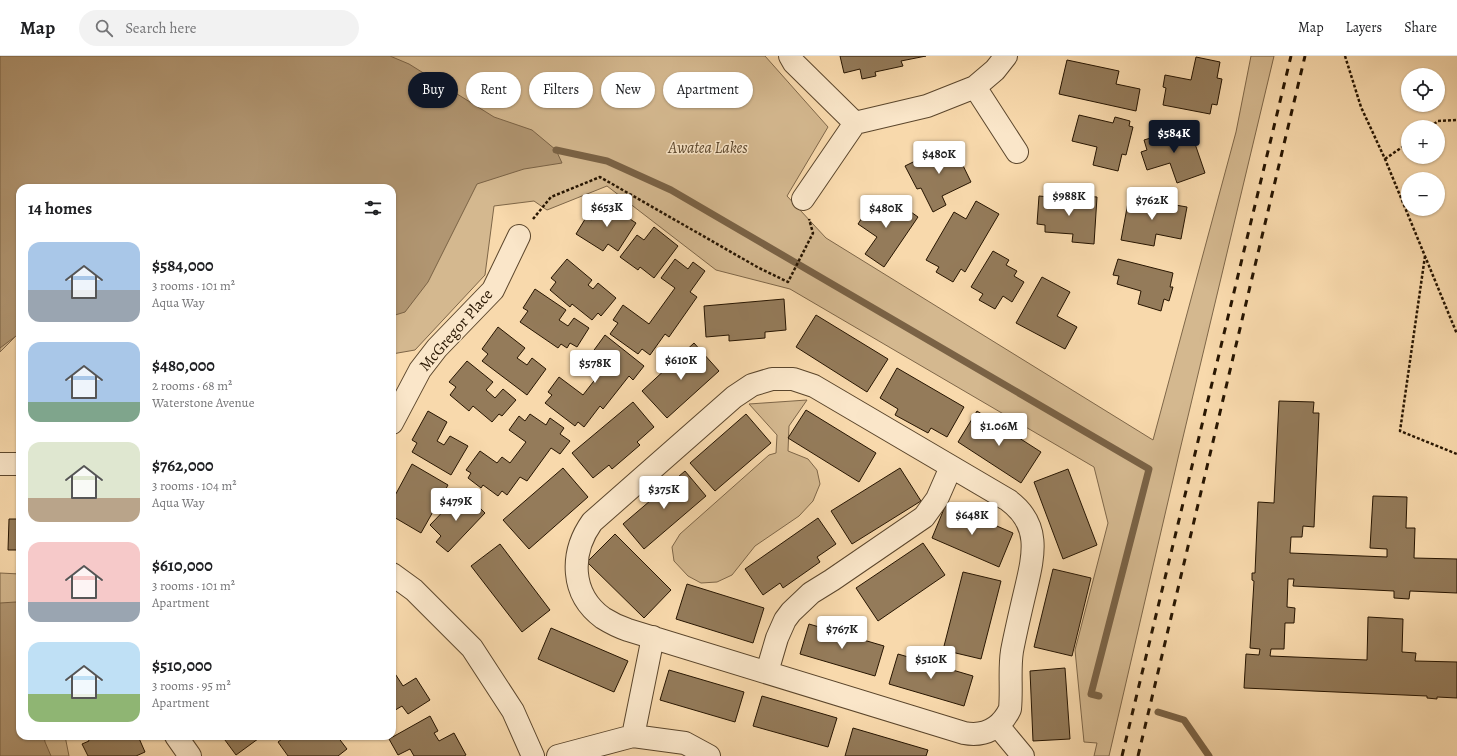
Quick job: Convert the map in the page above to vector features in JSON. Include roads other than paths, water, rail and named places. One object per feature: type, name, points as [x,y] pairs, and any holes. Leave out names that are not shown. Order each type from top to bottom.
[{"type":"street","points":[[790,56],[794,63],[855,123]]},
{"type":"street","points":[[803,199],[855,123],[927,106],[975,87],[995,70],[1006,56]]},
{"type":"street","points":[[975,87],[1018,152]]},
{"type":"street","name":"McGregor Place","points":[[396,415],[420,370],[436,348],[493,290],[519,236]]},
{"type":"street","points":[[793,379],[814,386],[1014,505],[1025,517],[1033,539],[1032,566],[1012,652],[1010,708],[1007,715],[998,726],[985,733],[964,733],[653,637],[628,630],[610,622],[596,612],[590,605],[581,589],[576,572],[579,545],[587,529],[598,516],[734,397],[745,388],[758,382],[793,379]]},
{"type":"street","points":[[0,464],[16,464]]},
{"type":"street","points":[[767,672],[785,620],[797,605],[811,593],[924,517],[937,499],[952,467]]},
{"type":"street","points":[[396,577],[414,590],[472,648],[513,711],[533,756]]},
{"type":"street","points":[[633,736],[653,637]]},
{"type":"street","points":[[998,726],[1023,756]]},
{"type":"street","points":[[558,756],[633,736],[685,743],[709,756]]},
{"type":"street","points":[[179,740],[190,756]]},
{"type":"waterway","points":[[556,150],[607,161],[671,190],[1149,469],[1091,694],[1099,696]]},
{"type":"waterway","points":[[1158,712],[1184,720],[1209,756]]},
{"type":"railway","points":[[1122,756],[1291,56]]},
{"type":"railway","points":[[1138,756],[1305,56]]},
{"type":"park label","name":"Awatea Lakes","points":[[708,148]]}]
